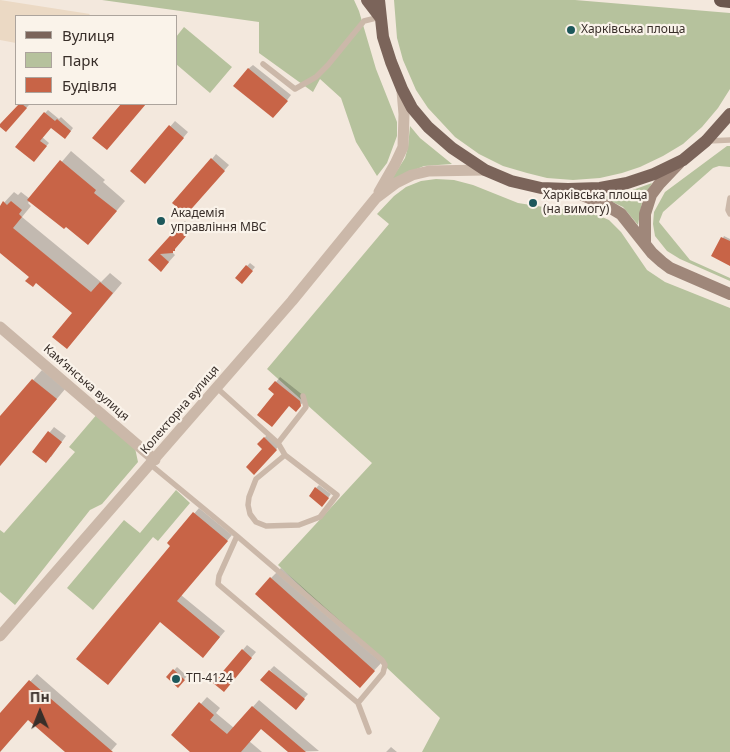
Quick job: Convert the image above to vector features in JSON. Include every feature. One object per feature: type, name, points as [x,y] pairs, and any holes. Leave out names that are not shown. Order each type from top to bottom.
[{"type":"highway","points":[[721,0],[730,1]]},
{"type":"main road","points":[[367,0],[380,17]]},
{"type":"main road","points":[[379,0],[380,17],[390,62],[412,108],[428,127],[452,148],[485,170],[511,181],[541,188],[600,188],[627,183],[654,174],[683,160]]},
{"type":"main road","points":[[645,243],[644,214],[651,196],[660,183],[683,160],[706,142],[730,114]]},
{"type":"main road","points":[[568,189],[606,205],[621,214],[652,253],[670,268],[730,294]]},
{"type":"street","name":"Колекторна вулиця","points":[[0,636],[292,301],[376,198],[402,147],[404,114],[402,89]]},
{"type":"street","name":"Колекторна вулиця","points":[[376,198],[396,183],[412,175],[429,170],[485,170]]},
{"type":"street","name":"Камʼянська вулиця","points":[[0,327],[153,462]]},
{"type":"lane","points":[[263,64],[295,89],[316,77],[364,21],[380,17]]},
{"type":"lane","points":[[706,142],[730,140]]},
{"type":"lane","points":[[730,198],[728,210],[730,214]]},
{"type":"lane","points":[[217,388],[278,443],[285,455],[337,495],[320,517],[299,525],[266,526],[256,522],[250,514],[249,497],[256,480],[285,455]]},
{"type":"lane","points":[[278,443],[306,407],[303,396]]},
{"type":"lane","points":[[153,462],[382,660],[385,665],[383,673],[358,703]]},
{"type":"lane","points":[[237,536],[219,576],[218,584],[358,703],[369,732]]},
{"type":"green space","points":[[102,0],[354,0],[376,69],[397,122],[397,136],[387,163],[377,176],[356,142],[341,98],[320,79],[313,92],[259,53],[259,22]]},
{"type":"green space","points":[[394,0],[575,0],[730,13],[730,89],[718,108],[702,127],[683,144],[640,167],[600,178],[573,180],[547,178],[527,173],[503,166],[479,154],[455,137],[428,108],[416,90],[403,60],[397,38]]},
{"type":"green space","points":[[184,27],[232,67],[210,93],[178,66],[178,34]]},
{"type":"green space","points":[[410,126],[420,138],[452,164],[424,166],[391,180],[405,158]]},
{"type":"green space","points":[[727,146],[730,146],[730,167],[719,166],[713,168],[663,212],[659,222],[690,260],[730,278],[730,281],[680,259],[667,251],[655,236],[653,224],[654,212],[665,192]]},
{"type":"green space","points":[[436,179],[454,180],[473,185],[518,203],[550,208],[583,210],[609,220],[621,232],[647,270],[665,282],[730,308],[730,752],[422,752],[440,718],[278,565],[372,463],[267,369],[389,224],[377,214],[394,196],[406,187],[421,181]]},
{"type":"green space","points":[[652,183],[642,202],[638,225],[623,207],[602,197],[630,191]]},
{"type":"green space","points":[[98,413],[135,448],[138,462],[102,504],[90,510],[15,605],[0,592],[0,530],[4,533],[75,452],[69,447]]},
{"type":"green space","points":[[176,490],[190,503],[158,541],[153,537],[93,610],[67,588],[124,520],[140,533]]},
{"type":"shaded area","points":[[0,0],[90,14],[15,15],[15,43],[0,40]]},
{"type":"building","points":[[248,68],[288,101],[273,118],[233,86]]},
{"type":"building","points":[[18,105],[23,105],[27,108],[6,132],[0,127],[0,124]]},
{"type":"building","points":[[120,105],[145,105],[107,150],[92,138]]},
{"type":"building","points":[[44,112],[55,121],[57,119],[71,131],[65,139],[51,128],[40,141],[47,146],[34,162],[15,147]]},
{"type":"building","points":[[169,125],[184,138],[145,184],[130,171]]},
{"type":"building","points":[[211,158],[225,171],[186,215],[172,203]]},
{"type":"building","points":[[60,160],[96,190],[94,193],[117,211],[88,245],[27,200]]},
{"type":"building","points":[[3,201],[7,205],[11,201],[22,210],[19,214],[22,217],[13,228],[91,292],[100,282],[113,293],[67,349],[52,337],[72,313],[36,283],[33,287],[25,281],[29,277],[0,253],[0,206]]},
{"type":"building","points":[[178,227],[187,235],[173,253],[160,254],[169,262],[161,272],[148,260]]},
{"type":"building","points":[[721,237],[730,241],[730,266],[711,256]]},
{"type":"building","points":[[246,265],[253,271],[242,284],[235,278]]},
{"type":"building","points":[[32,379],[57,399],[0,466],[0,416]]},
{"type":"building","points":[[275,381],[300,401],[301,406],[296,412],[289,406],[272,427],[257,415],[274,394],[268,389]]},
{"type":"building","points":[[48,431],[62,442],[46,463],[32,452]]},
{"type":"building","points":[[264,437],[277,450],[254,475],[246,467],[262,449],[257,444]]},
{"type":"building","points":[[315,487],[329,498],[322,507],[309,496]]},
{"type":"building","points":[[193,512],[228,541],[177,601],[220,637],[203,658],[160,622],[108,685],[76,659],[170,546],[167,543]]},
{"type":"building","points":[[270,577],[375,671],[360,688],[255,594]]},
{"type":"building","points":[[242,649],[252,658],[224,692],[213,683]]},
{"type":"building","name":"ТП-4124","points":[[173,669],[185,680],[178,688],[166,677]]},
{"type":"building","points":[[269,670],[305,699],[296,710],[260,680]]},
{"type":"building","points":[[29,680],[113,752],[65,752],[28,720],[0,752],[0,713]]},
{"type":"building","points":[[199,702],[214,715],[210,720],[227,734],[252,706],[306,752],[288,752],[261,729],[241,752],[190,752],[171,735]]},
{"type":"place","name":"Харківська площа","points":[[571,30]]},
{"type":"place","name":"Харківська площа (на вимогу)","points":[[533,203]]},
{"type":"place","name":"Академія управління МВС","points":[[161,221]]},
{"type":"place","name":"ТП-4124","points":[[176,679]]}]
